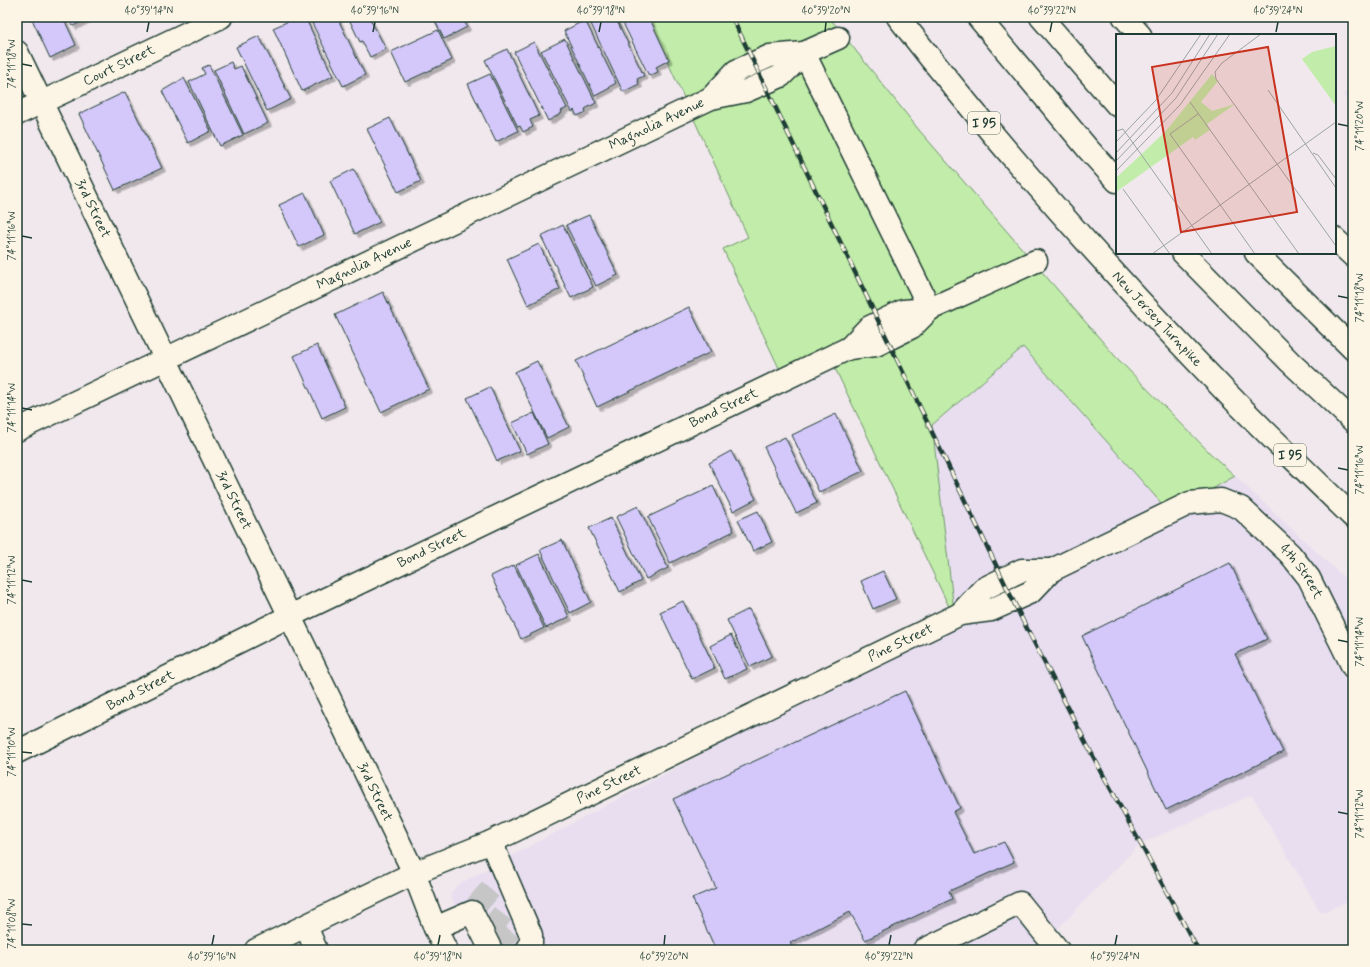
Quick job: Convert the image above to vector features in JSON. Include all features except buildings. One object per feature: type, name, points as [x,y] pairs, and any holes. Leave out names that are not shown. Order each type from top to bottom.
[{"type":"main road","name":"Court Street","points":[[17,114],[220,17]]},
{"type":"main road","name":"New Jersey Turnpike","points":[[898,17],[937,68],[1031,179],[1136,296],[1228,394],[1353,517]]},
{"type":"main road","points":[[978,17],[996,41],[1116,180]]},
{"type":"main road","points":[[1041,17],[1116,104]]},
{"type":"main road","points":[[1124,17],[1139,34]]},
{"type":"main road","name":"Magnolia Avenue","points":[[17,430],[711,98],[746,91],[780,76],[804,53],[838,38]]},
{"type":"main road","name":"3rd Street","points":[[17,52],[414,873],[435,928],[446,950]]},
{"type":"main road","points":[[804,53],[930,309]]},
{"type":"main road","points":[[1336,240],[1353,256]]},
{"type":"main road","points":[[1257,254],[1346,343]]},
{"type":"main road","name":"Bond Street","points":[[17,752],[290,616],[849,348],[876,345],[912,327],[930,309],[1036,260]]},
{"type":"main road","points":[[1189,260],[1290,362],[1353,421]]},
{"type":"main road","name":"Pine Street","points":[[256,950],[414,873],[491,842],[960,614],[983,589],[1022,570],[1052,570],[1190,503],[1220,500]]},
{"type":"main road","name":"4th Street","points":[[1220,500],[1241,508],[1290,554],[1309,578],[1353,667]]},
{"type":"main road","points":[[1333,627],[1353,636]]},
{"type":"main road","points":[[491,842],[500,880],[515,913],[531,935],[531,944],[527,950]]},
{"type":"main road","points":[[930,949],[1020,903],[1058,950]]},
{"type":"main road","points":[[435,928],[474,909],[492,943]]},
{"type":"main road","points":[[306,926],[316,950]]},
{"type":"shaded area","points":[[1353,89],[1353,105],[1343,95]]},
{"type":"shaded area","points":[[1023,347],[1170,513],[1235,476],[1353,586],[1353,899],[1321,913],[1252,795],[1140,844],[1037,950],[477,950],[450,895],[457,885],[955,619],[932,425]]},
{"type":"green space","points":[[647,17],[829,17],[919,130],[1115,356],[1212,455],[1235,476],[1170,513],[1023,347],[932,425],[955,619],[832,362],[786,383],[723,249],[748,237]]},
{"type":"tunnel","points":[[476,906],[495,884]]},
{"type":"tunnel","points":[[489,931],[507,908]]},
{"type":"tunnel","points":[[497,948],[514,927]]},
{"type":"railway","points":[[732,17],[1021,617],[1087,745],[1198,950]]}]
